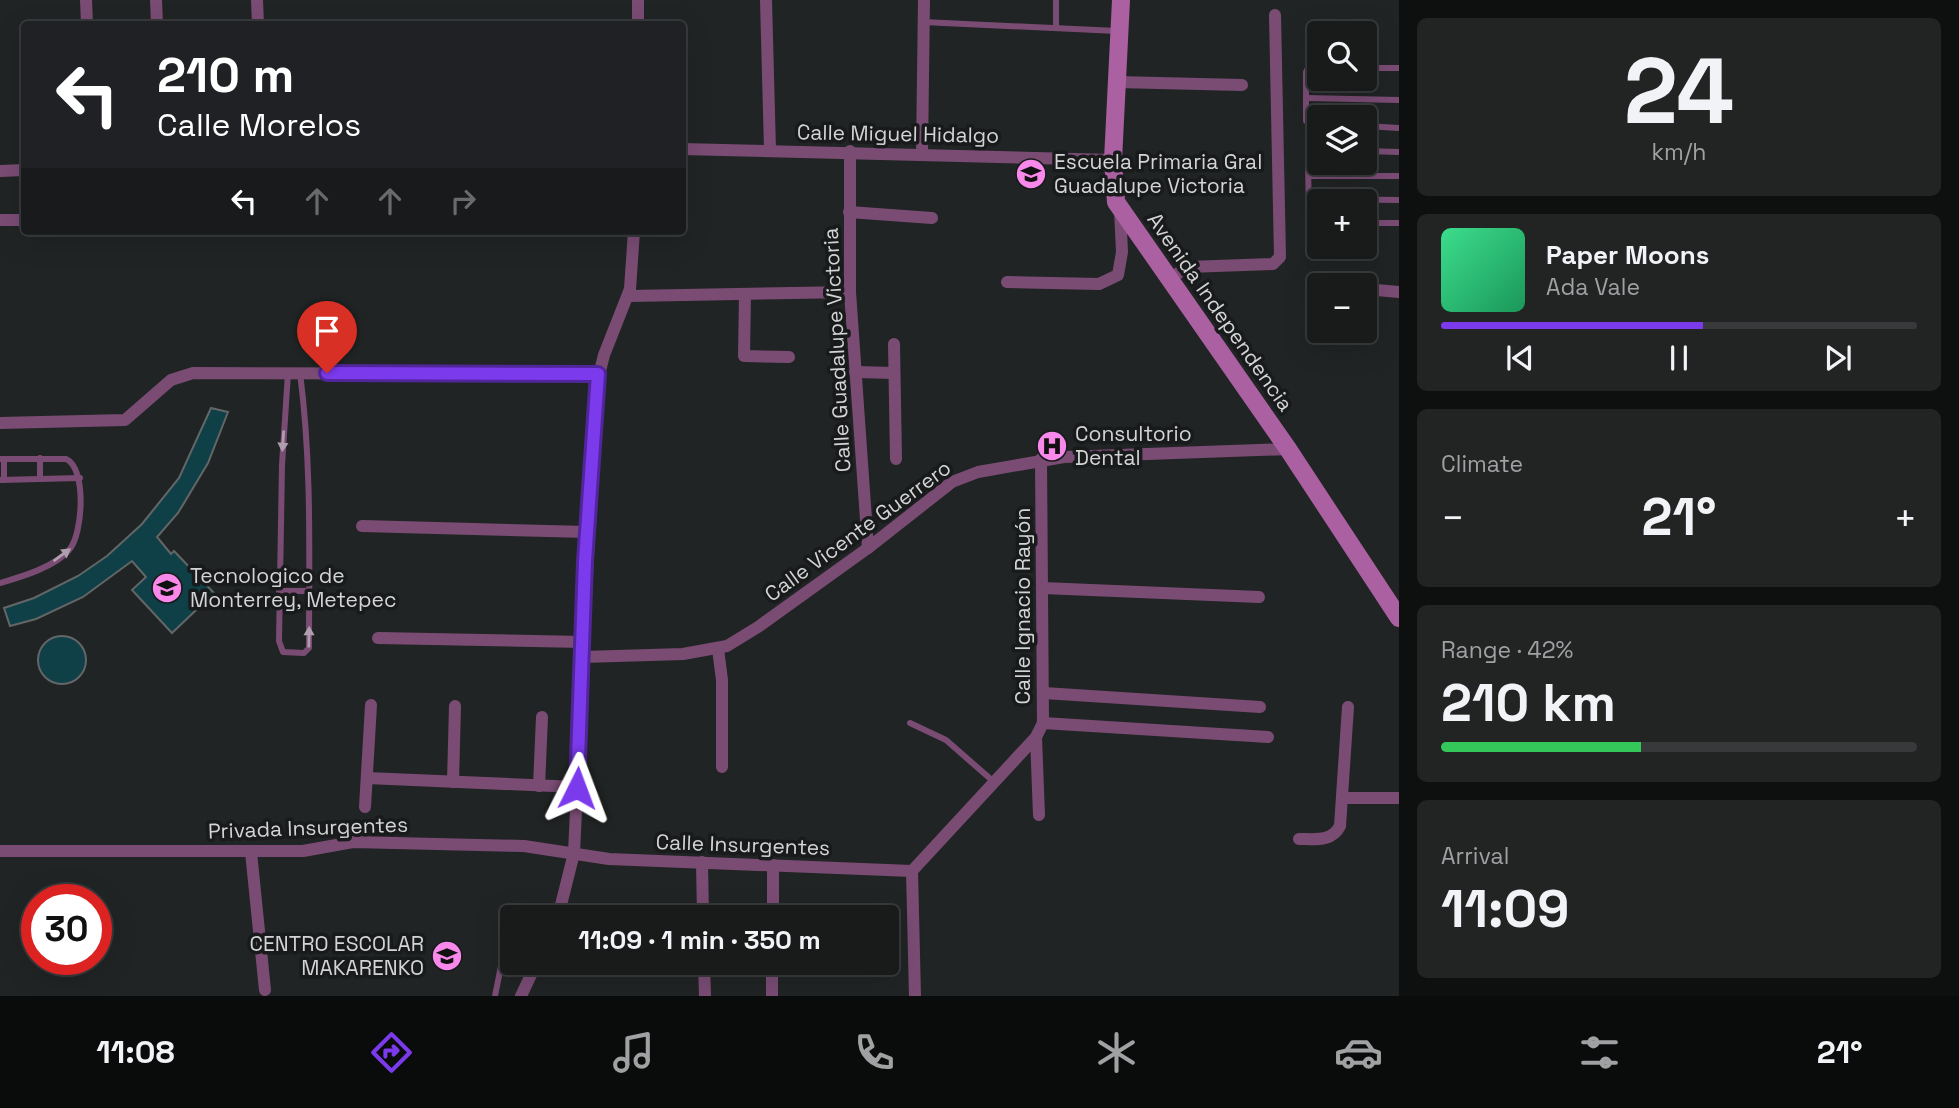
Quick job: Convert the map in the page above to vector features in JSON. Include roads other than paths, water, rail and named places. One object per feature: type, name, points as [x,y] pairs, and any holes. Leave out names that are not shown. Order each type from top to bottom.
[{"type":"street","points":[[86,0],[87,21]]},
{"type":"street","points":[[156,0],[157,21]]},
{"type":"street","points":[[257,0],[258,21]]},
{"type":"street","points":[[638,0],[638,21]]},
{"type":"street","points":[[766,0],[770,150]]},
{"type":"street","points":[[922,153],[924,0]]},
{"type":"street","name":"Avenida Independencia","points":[[1121,0],[1113,160],[1114,195],[1120,209],[1288,449],[1399,618]]},
{"type":"street","points":[[1169,279],[1188,267],[1273,264],[1280,257],[1275,15]]},
{"type":"street","points":[[1117,82],[1242,85]]},
{"type":"street","name":"Calle Miguel Hidalgo","points":[[686,149],[850,151],[1113,160]]},
{"type":"street","name":"Calle Guadalupe Victoria","points":[[850,151],[850,292],[868,548]]},
{"type":"street","points":[[0,171],[21,170]]},
{"type":"street","points":[[1007,282],[1098,285],[1118,275],[1122,252],[1120,209]]},
{"type":"street","points":[[849,212],[932,218]]},
{"type":"street","points":[[0,220],[21,220]]},
{"type":"street","points":[[561,905],[574,853],[587,532],[598,374],[629,296],[634,235]]},
{"type":"street","points":[[1377,290],[1399,292]]},
{"type":"street","points":[[629,296],[850,292]]},
{"type":"street","points":[[745,293],[744,356],[789,357]]},
{"type":"street","points":[[894,344],[895,459]]},
{"type":"street","points":[[855,372],[894,373]]},
{"type":"street","points":[[0,423],[117,422],[132,416],[171,380],[186,373],[598,374]]},
{"type":"street","name":"Calle Vicente Guerrero","points":[[583,657],[682,654],[718,649],[758,627],[868,548],[952,482],[978,472],[1041,459],[1128,453],[1288,449]]},
{"type":"street","name":"Calle Ignacio Rayón","points":[[912,871],[1035,737],[1043,723],[1041,459]]},
{"type":"street","points":[[362,526],[587,532]]},
{"type":"street","points":[[1043,588],[1259,597]]},
{"type":"street","points":[[377,638],[584,642]]},
{"type":"street","points":[[718,649],[722,680],[722,767]]},
{"type":"street","points":[[1044,693],[1260,708]]},
{"type":"street","points":[[365,807],[371,705]]},
{"type":"street","points":[[453,782],[455,706]]},
{"type":"street","points":[[1300,839],[1324,839],[1335,834],[1340,826],[1348,707]]},
{"type":"street","points":[[539,786],[541,717]]},
{"type":"street","points":[[1043,723],[1268,737]]},
{"type":"street","points":[[1035,737],[1039,815]]},
{"type":"street","points":[[367,778],[577,788]]},
{"type":"street","points":[[1343,798],[1399,798]]},
{"type":"street","name":"Privada Insurgentes","points":[[0,851],[311,851],[353,842],[524,846],[574,853]]},
{"type":"street","points":[[251,852],[265,990]]},
{"type":"street","name":"Calle Insurgentes","points":[[574,853],[609,859],[912,871]]},
{"type":"street","points":[[702,862],[703,905]]},
{"type":"street","points":[[773,865],[773,905]]},
{"type":"street","points":[[912,871],[915,996]]},
{"type":"street","points":[[522,996],[531,975]]},
{"type":"street","points":[[704,975],[705,996]]},
{"type":"street","points":[[772,975],[772,996]]},
{"type":"lane","points":[[1056,0],[1056,28]]},
{"type":"lane","points":[[923,22],[1119,31]]},
{"type":"lane","points":[[1377,68],[1399,68]]},
{"type":"lane","points":[[1307,70],[1307,121]]},
{"type":"lane","points":[[1306,98],[1399,100]]},
{"type":"lane","points":[[1377,127],[1399,128]]},
{"type":"lane","points":[[1377,151],[1399,152]]},
{"type":"lane","points":[[1309,189],[1308,176],[1399,176]]},
{"type":"lane","points":[[1377,200],[1399,200]]},
{"type":"lane","points":[[1377,223],[1399,223]]},
{"type":"lane","points":[[294,373],[309,467],[309,648],[299,653],[283,652],[279,646],[279,590],[294,373]]},
{"type":"lane","points":[[0,583],[56,560],[72,547],[78,529],[80,478],[79,470],[71,461],[2,458],[2,480],[80,478]]},
{"type":"lane","points":[[40,458],[40,479]]},
{"type":"lane","points":[[279,590],[309,591]]},
{"type":"lane","points":[[909,723],[946,740],[994,782]]},
{"type":"lane","points":[[495,996],[500,971]]},
{"type":"place","name":"Escuela Primaria Gral Guadalupe Victoria","points":[[1031,174]]},
{"type":"place","name":"Consultorio Dental","points":[[1052,446]]},
{"type":"place","name":"Tecnologico de Monterrey, Metepec","points":[[167,588]]},
{"type":"place","name":"CENTRO ESCOLAR MAKARENKO","points":[[447,956]]}]
